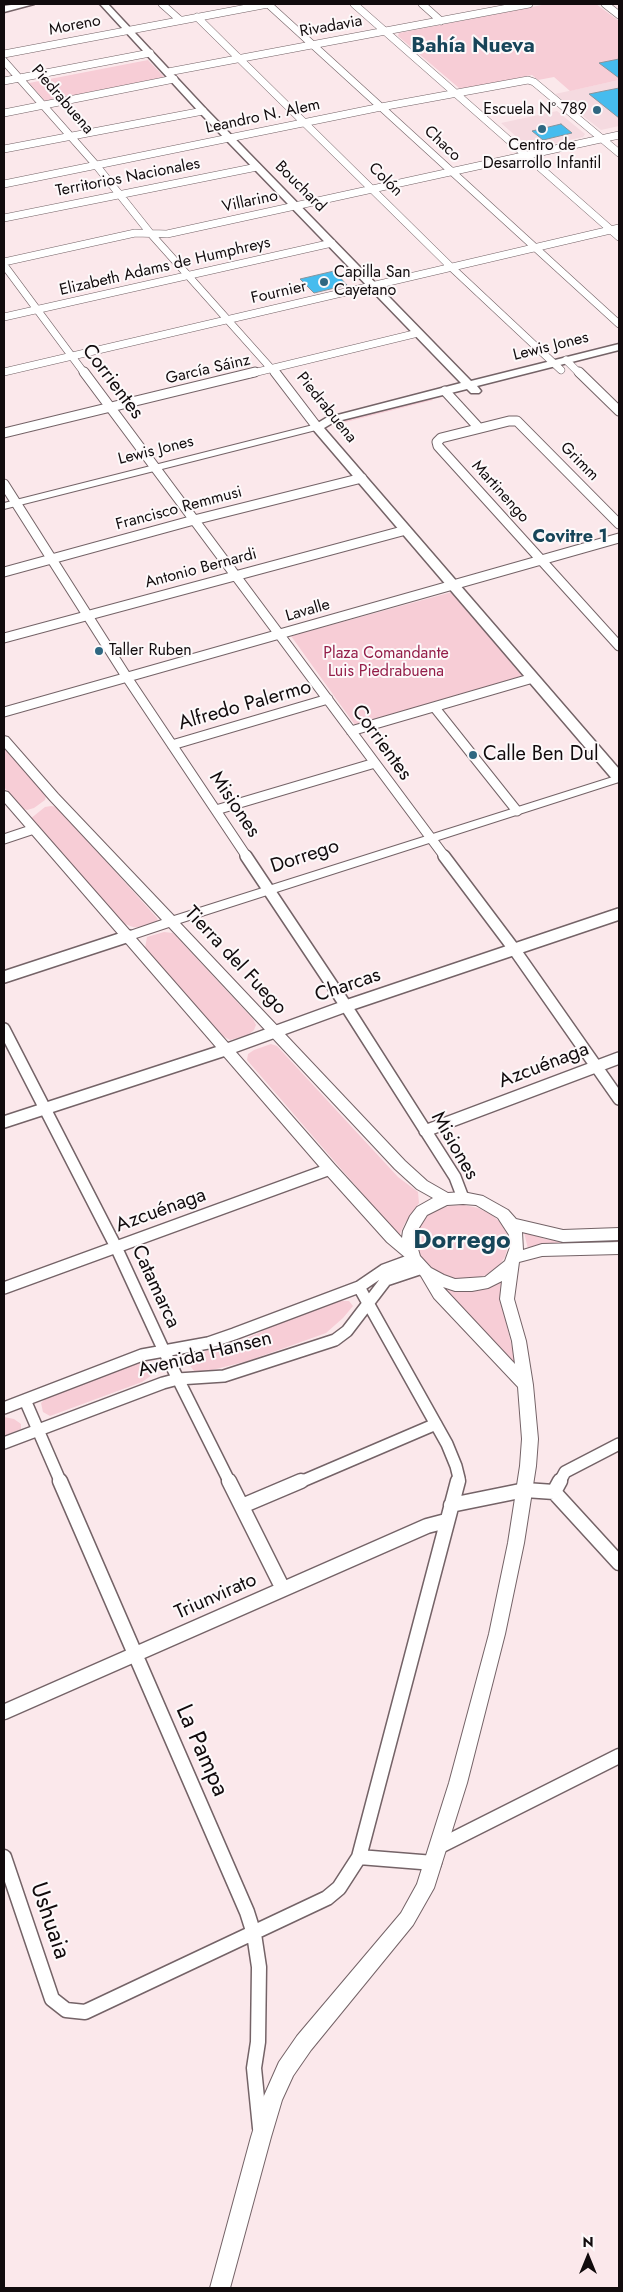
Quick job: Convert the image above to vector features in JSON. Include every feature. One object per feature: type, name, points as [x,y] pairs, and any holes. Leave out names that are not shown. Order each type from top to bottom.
[{"type":"main road","points":[[4,7],[12,4]]},
{"type":"main road","points":[[4,7],[30,4]]},
{"type":"main road","name":"Bouchard","points":[[104,4],[203,111],[374,285],[471,388]]},
{"type":"main road","name":"Lewis Jones","points":[[317,427],[336,427],[471,388],[563,365],[619,347]]},
{"type":"main road","name":"Lewis Jones","points":[[563,365],[619,355]]},
{"type":"main road","name":"Piedrabuena","points":[[317,427],[619,778]]},
{"type":"street","points":[[162,4],[180,20]]},
{"type":"street","name":"Moreno","points":[[4,54],[259,4],[268,4]]},
{"type":"street","name":"Chaco","points":[[268,4],[619,324]]},
{"type":"street","points":[[354,4],[619,237]]},
{"type":"street","points":[[422,4],[442,21]]},
{"type":"street","name":"Rivadavia","points":[[4,113],[240,58],[529,4]]},
{"type":"street","points":[[604,4],[619,14]]},
{"type":"street","name":"Colón","points":[[197,17],[374,189],[451,267],[563,365],[619,411]]},
{"type":"street","points":[[4,81],[150,53]]},
{"type":"street","name":"Piedrabuena","points":[[4,61],[96,165],[151,234],[272,368],[317,427]]},
{"type":"street","name":"Leandro N. Alem","points":[[4,184],[305,122],[528,80],[534,82],[603,139]]},
{"type":"street","points":[[4,149],[203,111]]},
{"type":"street","name":"Villarino","points":[[4,264],[135,233],[167,234],[619,135]]},
{"type":"street","points":[[603,139],[619,153]]},
{"type":"street","name":"Territorios Nacionales","points":[[4,218],[257,167]]},
{"type":"street","name":"Fournier","points":[[4,372],[619,228]]},
{"type":"street","name":"Elizabeth Adams de Humphreys","points":[[4,317],[332,243]]},
{"type":"street","name":"Corrientes","points":[[4,264],[36,310],[514,949],[619,1099]]},
{"type":"street","name":"García Sáinz","points":[[4,433],[418,333]]},
{"type":"street","points":[[448,395],[479,428]]},
{"type":"street","name":"Grimm","points":[[479,428],[517,421],[619,524]]},
{"type":"street","name":"Lewis Jones","points":[[4,506],[317,427]]},
{"type":"street","name":"Martinengo","points":[[479,428],[441,438],[437,442],[438,446],[619,646]]},
{"type":"street","name":"Francisco Remmusi","points":[[4,572],[194,520],[362,478]]},
{"type":"street","name":"Misiones","points":[[4,484],[126,676],[346,1006],[455,1176],[463,1198]]},
{"type":"street","name":"Antonio Bernardi","points":[[4,638],[406,530]]},
{"type":"street","name":"Lavalle","points":[[4,712],[619,538]]},
{"type":"street","points":[[351,731],[533,678]]},
{"type":"street","name":"Alfredo Palermo","points":[[172,745],[328,699]]},
{"type":"street","points":[[435,708],[517,811]]},
{"type":"street","name":"Tierra del Fuego","points":[[4,740],[400,1165],[422,1185],[446,1200]]},
{"type":"street","points":[[216,810],[374,763]]},
{"type":"street","name":"Dorrego","points":[[4,977],[269,889],[619,778]]},
{"type":"street","points":[[4,794],[330,1169],[392,1238],[439,1280],[455,1285],[472,1285],[488,1282],[501,1274],[513,1261],[542,1250],[619,1248]]},
{"type":"street","points":[[4,839],[34,829]]},
{"type":"street","name":"Charcas","points":[[4,1122],[225,1050],[346,1006],[619,914]]},
{"type":"street","name":"Catamarca","points":[[4,1029],[116,1247],[164,1351],[283,1589]]},
{"type":"street","name":"Azcuénaga","points":[[425,1131],[619,1058]]},
{"type":"street","name":"Azcuénaga","points":[[4,1288],[330,1169]]},
{"type":"street","points":[[220,2288],[261,2137],[273,2098],[286,2069],[304,2043],[407,1919],[425,1888],[440,1846],[474,1727],[497,1634],[525,1490],[530,1440],[525,1385],[519,1341],[507,1299],[517,1246],[516,1235],[512,1224],[503,1214],[478,1200],[463,1198],[433,1204],[422,1211],[414,1220],[410,1231],[409,1242],[418,1263],[439,1294],[525,1385]]},
{"type":"street","points":[[512,1224],[563,1236],[619,1234]]},
{"type":"street","name":"Avenida Hansen","points":[[4,1408],[142,1355],[208,1343],[359,1287],[384,1270],[418,1263]]},
{"type":"street","name":"Avenida Hansen","points":[[4,1443],[178,1379],[224,1376],[335,1340],[347,1331],[370,1304],[386,1280],[403,1273],[418,1263]]},
{"type":"street","points":[[254,1934],[327,1898],[339,1888],[359,1857],[458,1478],[456,1466],[436,1424],[359,1287]]},
{"type":"street","name":"La Pampa","points":[[25,1400],[247,1912],[254,1934],[260,1967],[258,2042],[254,2068],[261,2137]]},
{"type":"street","points":[[242,1506],[436,1424]]},
{"type":"street","points":[[554,1492],[565,1472],[619,1444]]},
{"type":"street","points":[[451,1505],[525,1490],[554,1492],[619,1563]]},
{"type":"street","name":"Triunvirato","points":[[4,1712],[427,1526],[446,1521]]},
{"type":"street","points":[[440,1846],[619,1756]]},
{"type":"street","name":"Ushuaia","points":[[4,1857],[52,1999],[66,2010],[86,2012],[254,1934]]},
{"type":"street","points":[[359,1857],[434,1863]]},
{"type":"shaded area","name":"Escuela N° 789","points":[[619,80],[619,126],[601,130],[555,94]]},
{"type":"shaded area","name":"Centro de Desarrollo Infantil","points":[[557,111],[585,134],[583,137],[535,148],[528,147],[501,123]]},
{"type":"green space","points":[[547,4],[596,4],[619,21],[619,80],[570,91],[554,77],[538,80],[532,75],[466,89],[459,88],[398,36],[399,33]]},
{"type":"green space","points":[[148,60],[166,79],[47,103],[29,83]]},
{"type":"green space","points":[[431,397],[433,400],[334,425],[332,423]]},
{"type":"green space","name":"Plaza Comandante Luis Piedrabuena","points":[[452,592],[522,676],[355,725],[291,636]]},
{"type":"green space","points":[[4,748],[46,796],[45,800],[34,808],[27,810],[22,808],[4,787]]},
{"type":"green space","points":[[45,807],[57,807],[157,918],[159,924],[152,928],[133,927],[125,924],[117,917],[30,819]]},
{"type":"green space","points":[[164,932],[173,933],[253,1019],[256,1025],[254,1030],[248,1035],[230,1040],[223,1036],[145,948],[147,937]]},
{"type":"green space","points":[[271,1044],[277,1046],[398,1177],[418,1192],[419,1203],[405,1223],[399,1236],[247,1060],[248,1054],[254,1050]]},
{"type":"green space","points":[[464,1205],[478,1208],[491,1214],[501,1223],[507,1234],[508,1246],[505,1257],[497,1268],[484,1276],[469,1279],[453,1279],[438,1273],[426,1265],[418,1253],[415,1241],[418,1228],[425,1217],[436,1210],[449,1206]]},
{"type":"green space","points":[[524,1232],[545,1239],[568,1241],[619,1239],[619,1245],[528,1249]]},
{"type":"green space","points":[[505,1277],[502,1293],[505,1318],[517,1368],[439,1286]]},
{"type":"green space","points":[[336,1301],[349,1301],[353,1306],[326,1333],[248,1361],[204,1372],[195,1372],[190,1366],[197,1357],[209,1349],[230,1346],[286,1320]]},
{"type":"green space","points":[[140,1361],[150,1363],[154,1367],[152,1375],[142,1382],[50,1416],[43,1412],[41,1403],[49,1395]]},
{"type":"green space","points":[[4,1417],[14,1419],[21,1424],[21,1429],[4,1436]]},
{"type":"building","points":[[619,59],[619,78],[599,63]]},
{"type":"building","name":"Escuela N° 789","points":[[619,88],[619,118],[589,94]]},
{"type":"building","points":[[561,124],[572,133],[543,140],[532,131]]},
{"type":"building","name":"Capilla San Cayetano","points":[[334,271],[347,285],[314,293],[300,279]]},
{"type":"place","name":"Escuela N° 789","points":[[597,110]]},
{"type":"place","name":"Centro de Desarrollo Infantil","points":[[542,129]]},
{"type":"place","name":"Capilla San Cayetano","points":[[324,282]]},
{"type":"place","name":"Taller Ruben","points":[[99,651]]},
{"type":"place","name":"Calle Ben Dul","points":[[473,755]]},
{"type":"district","name":"Bahía Nueva","points":[[473,47]]},
{"type":"district","name":"Covitre 1","points":[[570,538]]},
{"type":"district","name":"Dorrego","points":[[462,1242]]}]
